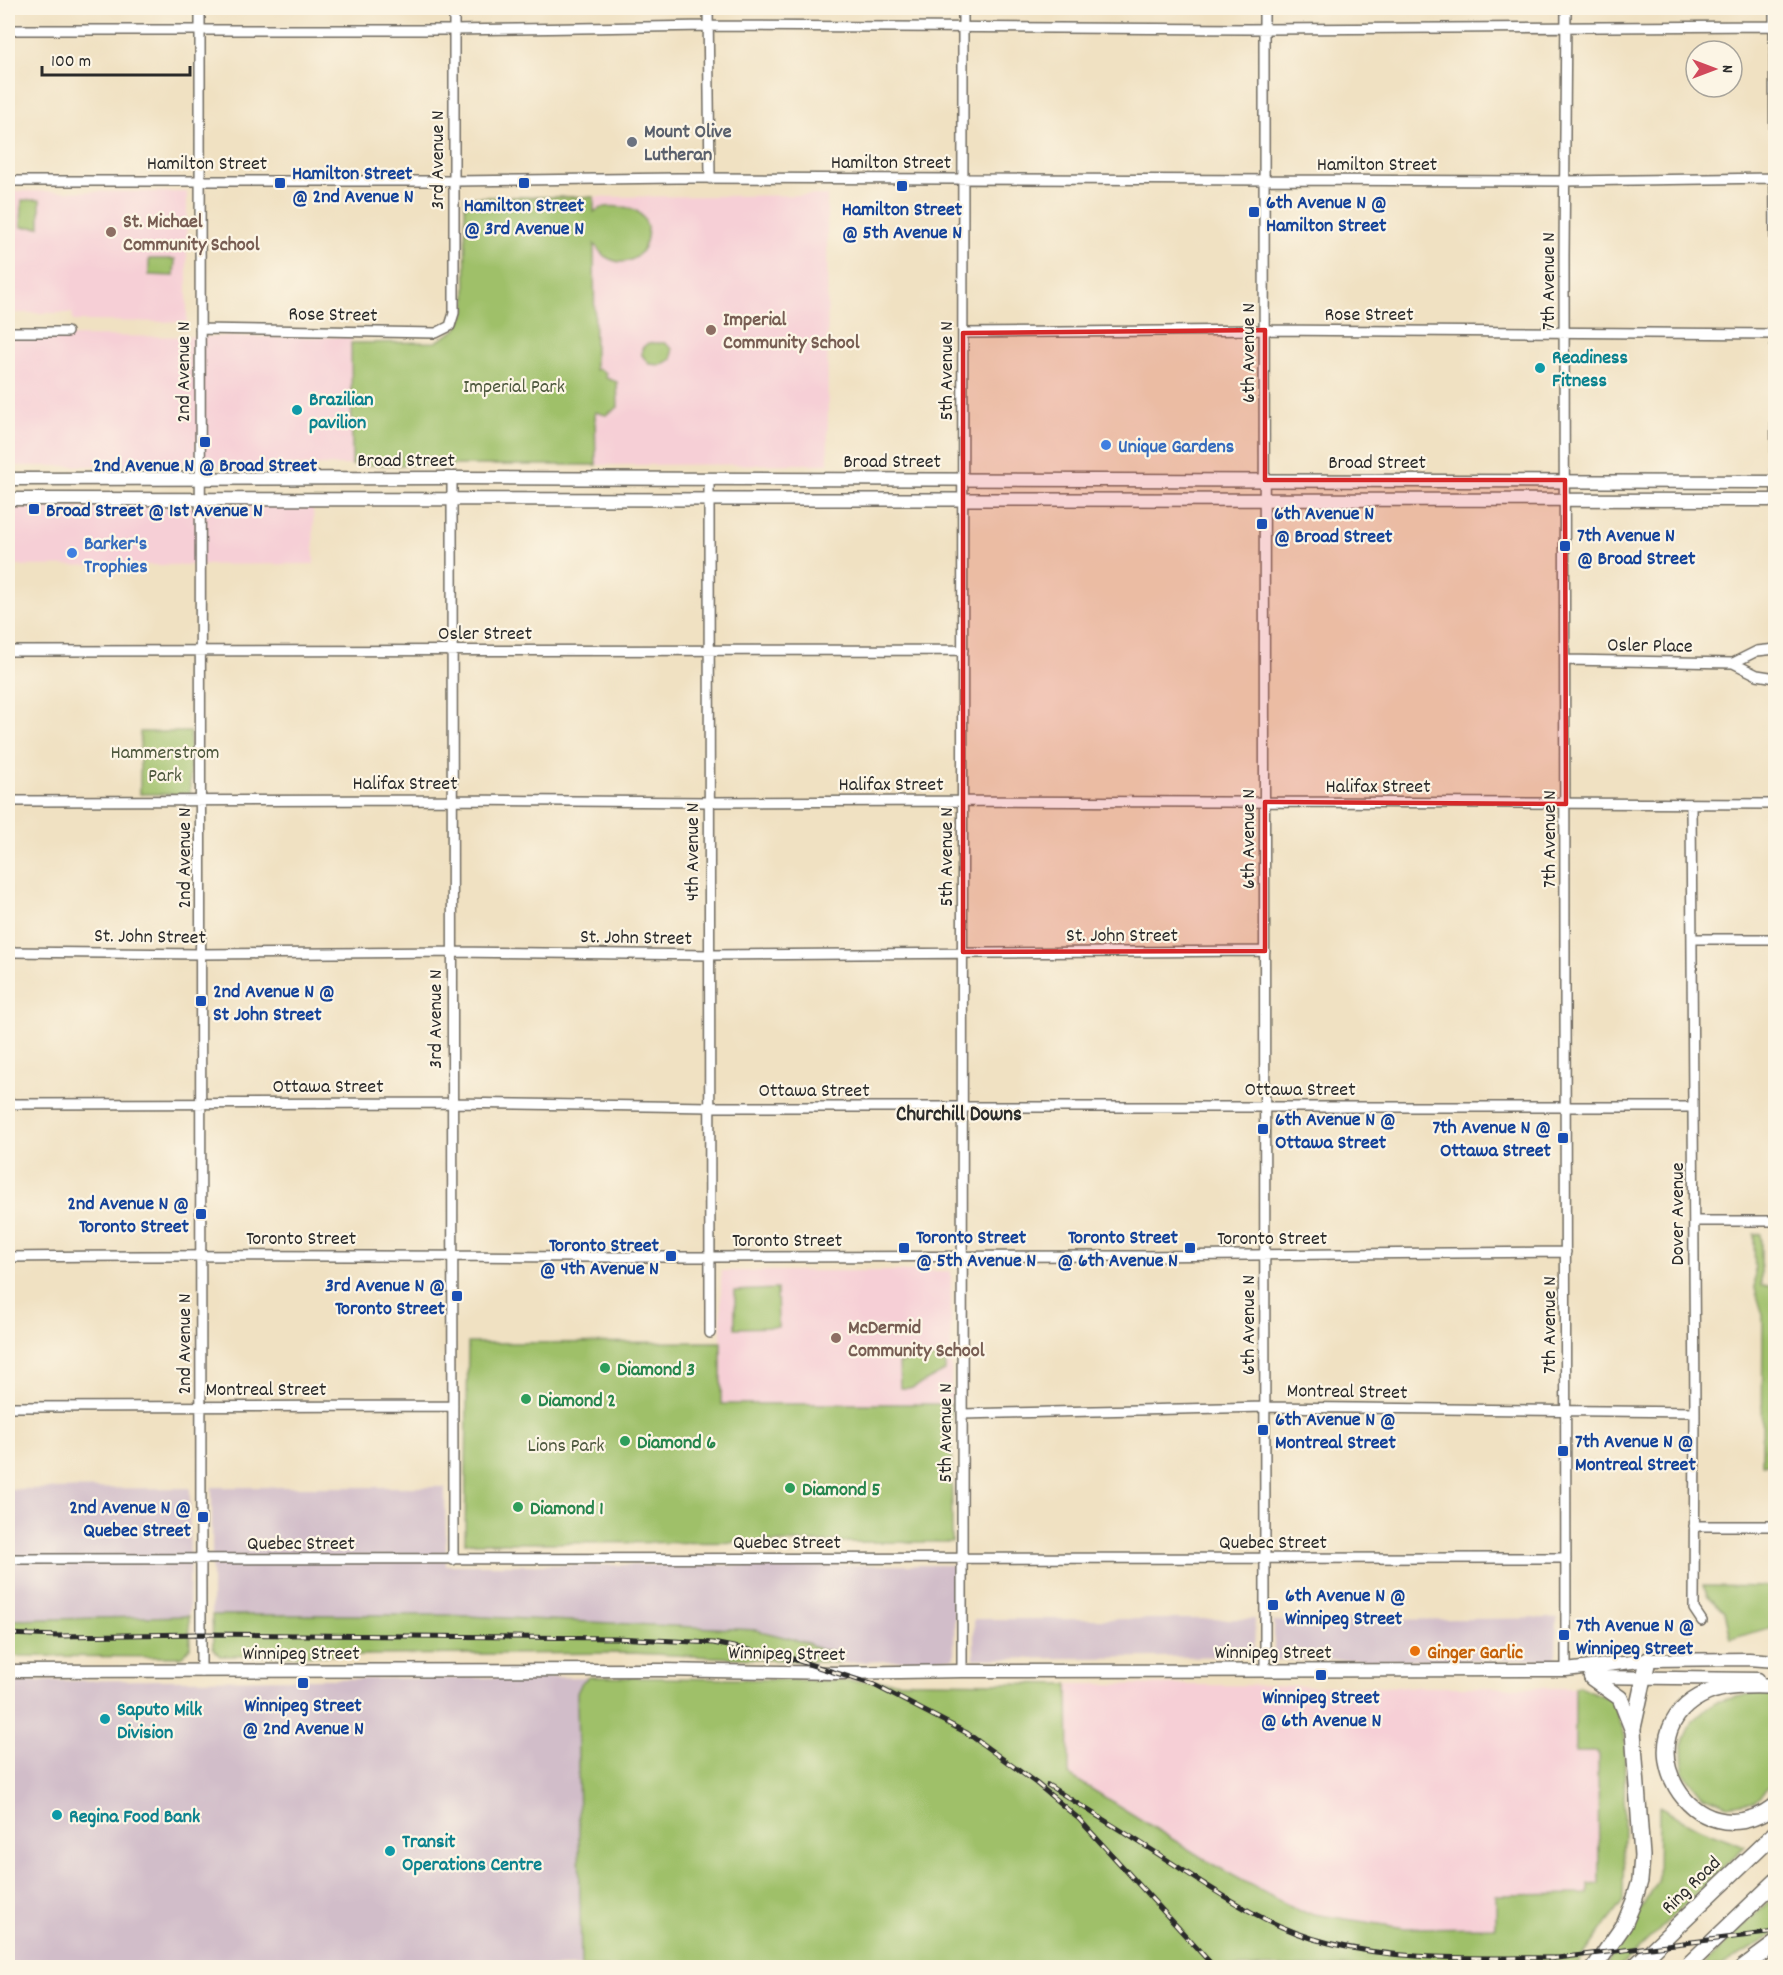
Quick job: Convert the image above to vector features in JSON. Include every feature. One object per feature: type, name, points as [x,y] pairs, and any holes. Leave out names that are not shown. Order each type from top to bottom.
[{"type":"highway","points":[[1594,1968],[1624,1925],[1640,1881],[1642,1856],[1633,1731],[1642,1678],[1648,1660]]},
{"type":"highway","points":[[1592,1678],[1620,1698],[1633,1731]]},
{"type":"highway","points":[[1776,1686],[1742,1686],[1710,1692],[1688,1704],[1671,1728],[1666,1760],[1670,1777],[1677,1791],[1688,1804],[1711,1818],[1734,1822],[1752,1820],[1776,1805]]},
{"type":"highway","name":"Ring Road","points":[[1634,1968],[1776,1832]]},
{"type":"highway","points":[[1685,1968],[1776,1881]]},
{"type":"highway","points":[[1742,1968],[1776,1943]]},
{"type":"main road","name":"Broad Street","points":[[8,479],[1775,482]]},
{"type":"main road","name":"Broad Street","points":[[8,498],[1776,500]]},
{"type":"main road","name":"Winnipeg Street","points":[[8,1671],[660,1670],[835,1673],[1566,1670],[1648,1660],[1776,1661]]},
{"type":"main road","name":"Winnipeg Street","points":[[1566,1670],[1592,1678],[1776,1679]]},
{"type":"street","name":"2nd Avenue N","points":[[200,8],[201,1672]]},
{"type":"street","name":"3rd Avenue N","points":[[454,8],[454,313]]},
{"type":"street","points":[[708,8],[710,179]]},
{"type":"street","name":"5th Avenue N","points":[[962,1671],[963,8]]},
{"type":"street","name":"6th Avenue N","points":[[1264,8],[1265,1670]]},
{"type":"street","name":"7th Avenue N","points":[[1566,8],[1566,1670]]},
{"type":"street","points":[[1774,8],[1776,493]]},
{"type":"street","points":[[8,30],[454,30],[708,26],[1264,29],[1774,27]]},
{"type":"street","name":"Hamilton Street","points":[[8,181],[963,179],[1565,181],[1775,178]]},
{"type":"street","name":"Rose Street","points":[[200,329],[436,333],[450,326],[454,313]]},
{"type":"street","name":"Rose Street","points":[[963,333],[1265,330],[1775,334]]},
{"type":"street","points":[[8,332],[67,332]]},
{"type":"street","name":"3rd Avenue N","points":[[452,478],[453,1560]]},
{"type":"street","name":"4th Avenue N","points":[[709,479],[710,1333]]},
{"type":"street","name":"Osler Place","points":[[1733,663],[1757,651],[1776,649]]},
{"type":"street","name":"Osler Street","points":[[8,651],[963,650]]},
{"type":"street","name":"Osler Place","points":[[1566,660],[1733,663],[1757,675],[1776,678]]},
{"type":"street","name":"Halifax Street","points":[[8,801],[1776,804]]},
{"type":"street","name":"Dover Avenue","points":[[1691,804],[1694,1609],[1702,1621]]},
{"type":"street","points":[[1692,939],[1776,939]]},
{"type":"street","name":"St. John Street","points":[[8,952],[201,954],[452,952],[710,955],[1265,951]]},
{"type":"street","name":"Ottawa Street","points":[[8,1104],[1693,1107]]},
{"type":"street","points":[[1694,1221],[1776,1221]]},
{"type":"street","name":"Toronto Street","points":[[8,1257],[201,1255],[1265,1256],[1566,1252]]},
{"type":"street","name":"Montreal Street","points":[[8,1407],[453,1406]]},
{"type":"street","name":"Montreal Street","points":[[963,1414],[1265,1407],[1695,1412]]},
{"type":"street","points":[[1694,1526],[1776,1526]]},
{"type":"street","name":"Quebec Street","points":[[8,1558],[453,1560],[1566,1558]]},
{"type":"highlighted area","points":[[1265,330],[1265,480],[1565,480],[1566,804],[1265,802],[1265,951],[963,952],[963,333]]},
{"type":"shaded area","points":[[8,191],[187,192],[187,322],[73,321],[72,313],[8,313]]},
{"type":"shaded area","name":"Imperial Community School","points":[[827,195],[828,464],[596,465],[594,197]]},
{"type":"shaded area","points":[[8,336],[351,337],[352,465],[8,466]]},
{"type":"shaded area","points":[[313,506],[314,564],[8,566],[8,508]]},
{"type":"shaded area","name":"McDermid Community School","points":[[721,1271],[951,1271],[951,1404],[721,1404]]},
{"type":"shaded area","points":[[212,1487],[445,1487],[446,1565],[955,1565],[954,1658],[839,1663],[836,1651],[821,1650],[808,1643],[756,1630],[446,1615],[212,1615]]},
{"type":"shaded area","points":[[190,1488],[189,1616],[8,1620],[8,1489]]},
{"type":"shaded area","points":[[1557,1618],[1556,1660],[1274,1660],[1274,1621]]},
{"type":"shaded area","points":[[974,1619],[1255,1619],[1254,1656],[974,1659]]},
{"type":"shaded area","points":[[589,1677],[582,1682],[577,1693],[581,1967],[8,1967],[8,1681]]},
{"type":"shaded area","points":[[1068,1684],[1575,1688],[1575,1752],[1598,1752],[1599,1884],[1589,1894],[1496,1895],[1496,1927],[1405,1928],[1300,1912],[1214,1865],[1069,1775]]},
{"type":"green space","name":"Imperial Park","points":[[465,197],[594,197],[594,212],[603,208],[621,207],[635,210],[644,219],[647,230],[646,241],[641,252],[632,259],[620,262],[606,257],[594,244],[595,370],[599,369],[606,373],[606,378],[617,382],[618,407],[606,415],[595,412],[596,465],[352,465],[351,343],[436,342],[457,329],[466,310]]},
{"type":"green space","points":[[22,200],[40,200],[40,227],[21,227]]},
{"type":"green space","points":[[149,259],[175,259],[174,276],[149,275]]},
{"type":"green space","points":[[648,343],[665,343],[672,349],[672,359],[661,365],[649,364],[642,355],[642,348]]},
{"type":"green space","name":"Hammerstrom Park","points":[[140,732],[190,732],[190,794],[140,794]]},
{"type":"green space","points":[[1754,1234],[1761,1234],[1761,1286],[1775,1286],[1775,1464],[1762,1464],[1763,1315],[1755,1289]]},
{"type":"green space","points":[[777,1289],[778,1327],[735,1328],[735,1291]]},
{"type":"green space","name":"Lions Park","points":[[721,1342],[721,1404],[951,1404],[952,1542],[465,1543],[468,1343]]},
{"type":"green space","points":[[923,1358],[946,1359],[945,1371],[913,1388],[900,1388],[899,1363]]},
{"type":"green space","points":[[1703,1586],[1775,1587],[1775,1626],[1731,1639],[1725,1612],[1708,1596]]},
{"type":"green space","points":[[212,1615],[446,1615],[756,1630],[808,1643],[821,1650],[836,1651],[839,1663],[632,1653],[220,1656],[213,1647]]},
{"type":"green space","points":[[189,1616],[190,1648],[181,1657],[8,1656],[8,1620]]},
{"type":"green space","points":[[589,1677],[1068,1684],[1069,1775],[1214,1865],[1300,1912],[1405,1928],[1496,1927],[1496,1895],[1588,1894],[1588,1884],[1599,1883],[1598,1752],[1575,1752],[1575,1688],[1579,1686],[1613,1701],[1625,1736],[1623,1901],[1575,1967],[581,1967],[577,1693],[582,1682]]},
{"type":"green space","points":[[1754,1693],[1775,1693],[1775,1781],[1755,1801],[1728,1805],[1703,1796],[1683,1772],[1682,1744],[1692,1721],[1715,1702]]},
{"type":"green space","points":[[1659,1807],[1700,1829],[1745,1846],[1620,1967],[1604,1968],[1658,1881]]},
{"type":"green space","points":[[1775,1895],[1775,1934],[1720,1967],[1702,1967]]},
{"type":"railway","points":[[8,1634],[616,1638],[713,1643],[790,1658],[874,1685],[967,1733],[1036,1783],[1079,1819],[1215,1968]]},
{"type":"railway","points":[[1048,1785],[1228,1899],[1267,1920],[1308,1937],[1357,1949],[1413,1956],[1556,1958]]},
{"type":"railway","points":[[1549,1959],[1776,1932]]},
{"type":"railway","points":[[1474,1968],[1495,1965]]},
{"type":"place","name":"Mount Olive Lutheran","points":[[632,142]]},
{"type":"place","name":"Hamilton Street @ 2nd Avenue N","points":[[280,183]]},
{"type":"place","name":"Hamilton Street @ 3rd Avenue N","points":[[524,183]]},
{"type":"place","name":"Hamilton Street @ 5th Avenue N","points":[[902,186]]},
{"type":"place","name":"6th Avenue N @ Hamilton Street","points":[[1254,212]]},
{"type":"place","name":"St. Michael Community School","points":[[111,232]]},
{"type":"place","name":"Imperial Community School","points":[[711,330]]},
{"type":"place","name":"Readiness Fitness","points":[[1540,368]]},
{"type":"place","name":"Brazilian pavilion","points":[[297,410]]},
{"type":"place","name":"2nd Avenue N @ Broad Street","points":[[205,442]]},
{"type":"place","name":"Unique Gardens","points":[[1106,445]]},
{"type":"place","name":"Broad Street @ 1st Avenue N","points":[[34,509]]},
{"type":"place","name":"6th Avenue N @ Broad Street","points":[[1262,524]]},
{"type":"place","name":"7th Avenue N @ Broad Street","points":[[1565,546]]},
{"type":"place","name":"Barker's Trophies","points":[[72,553]]},
{"type":"place","name":"2nd Avenue N @ St John Street","points":[[201,1001]]},
{"type":"place","name":"6th Avenue N @ Ottawa Street","points":[[1263,1129]]},
{"type":"place","name":"7th Avenue N @ Ottawa Street","points":[[1563,1138]]},
{"type":"place","name":"2nd Avenue N @ Toronto Street","points":[[201,1214]]},
{"type":"place","name":"Toronto Street @ 5th Avenue N","points":[[904,1248]]},
{"type":"place","name":"Toronto Street @ 6th Avenue N","points":[[1190,1248]]},
{"type":"place","name":"Toronto Street @ 4th Avenue N","points":[[671,1256]]},
{"type":"place","name":"3rd Avenue N @ Toronto Street","points":[[457,1296]]},
{"type":"place","name":"McDermid Community School","points":[[836,1338]]},
{"type":"place","name":"Diamond 3","points":[[605,1368]]},
{"type":"place","name":"Diamond 2","points":[[526,1399]]},
{"type":"place","name":"6th Avenue N @ Montreal Street","points":[[1263,1430]]},
{"type":"place","name":"Diamond 6","points":[[625,1441]]},
{"type":"place","name":"7th Avenue N @ Montreal Street","points":[[1563,1451]]},
{"type":"place","name":"Diamond 5","points":[[790,1488]]},
{"type":"place","name":"Diamond 1","points":[[518,1507]]},
{"type":"place","name":"2nd Avenue N @ Quebec Street","points":[[203,1517]]},
{"type":"place","name":"6th Avenue N @ Winnipeg Street","points":[[1273,1605]]},
{"type":"place","name":"7th Avenue N @ Winnipeg Street","points":[[1564,1635]]},
{"type":"place","name":"Ginger Garlic","points":[[1415,1651]]},
{"type":"place","name":"Winnipeg Street @ 6th Avenue N","points":[[1321,1675]]},
{"type":"place","name":"Winnipeg Street @ 2nd Avenue N","points":[[303,1683]]},
{"type":"place","name":"Saputo Milk Division","points":[[105,1719]]},
{"type":"place","name":"Regina Food Bank","points":[[57,1815]]},
{"type":"place","name":"Transit Operations Centre","points":[[390,1851]]},
{"type":"district","name":"Churchill Downs","points":[[959,1113]]}]
